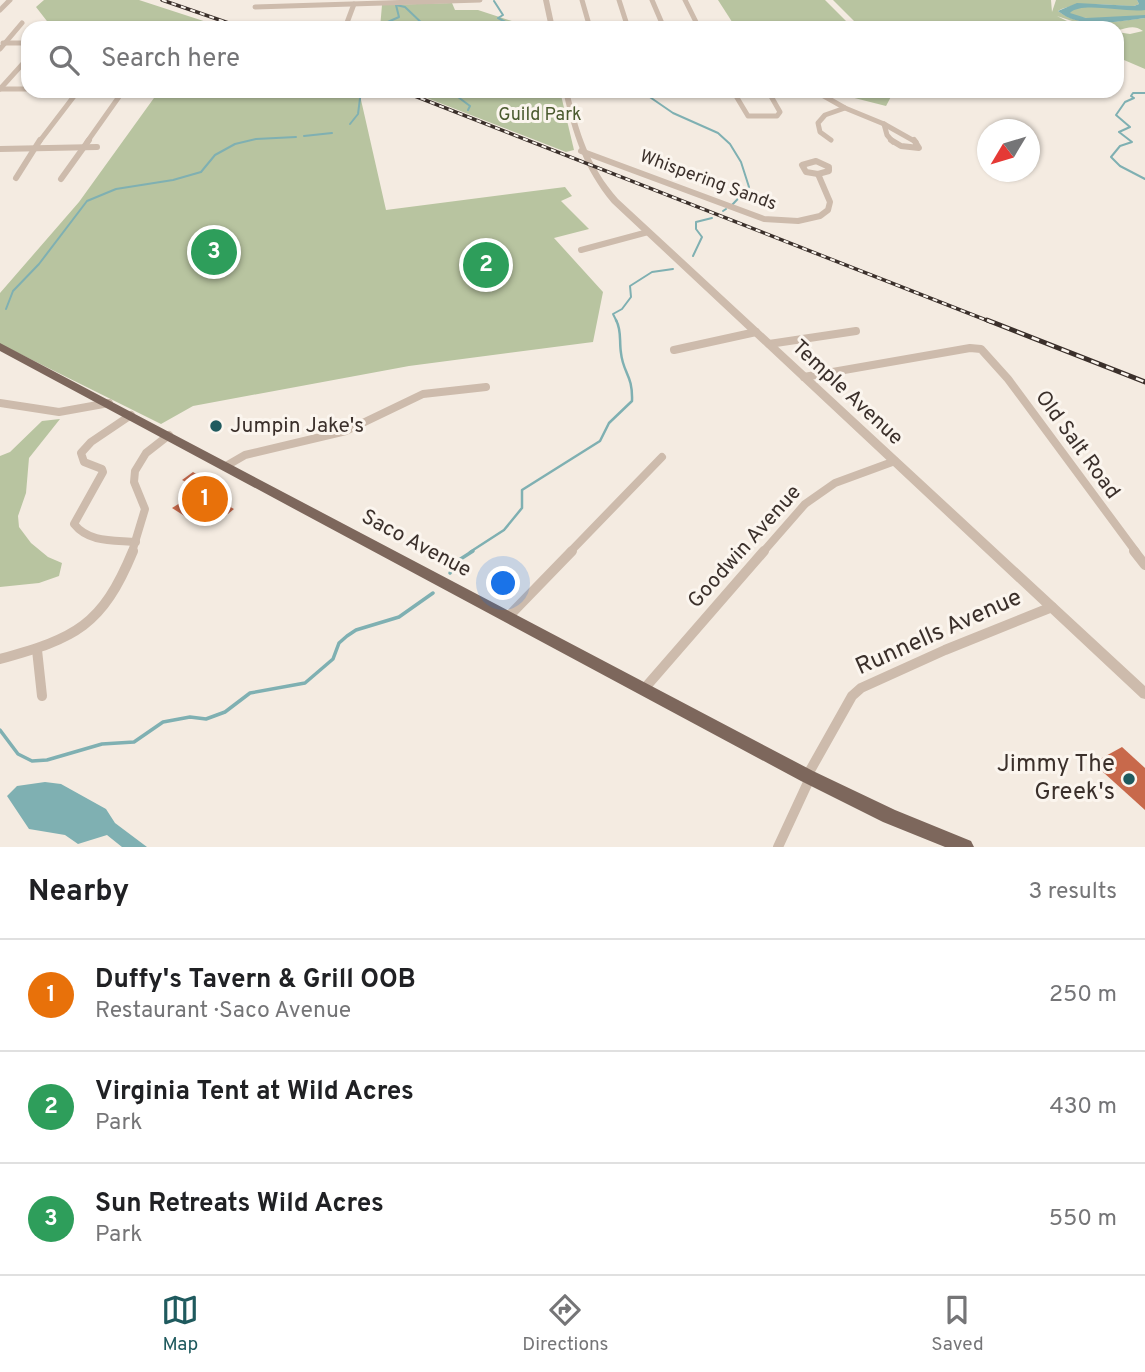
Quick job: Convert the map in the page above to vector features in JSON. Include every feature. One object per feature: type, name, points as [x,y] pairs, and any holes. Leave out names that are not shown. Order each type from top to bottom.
[{"type":"main road","name":"Saco Avenue","points":[[0,346],[808,777],[889,816],[964,847]]},
{"type":"street","points":[[0,10],[10,0]]},
{"type":"street","points":[[256,7],[321,2],[354,4],[480,0]]},
{"type":"street","points":[[546,0],[550,21]]},
{"type":"street","points":[[582,0],[588,21]]},
{"type":"street","points":[[618,0],[626,21]]},
{"type":"street","points":[[652,0],[661,21]]},
{"type":"street","points":[[685,0],[696,21]]},
{"type":"street","points":[[348,21],[354,4]]},
{"type":"street","points":[[0,49],[2,43],[21,24]]},
{"type":"street","points":[[2,43],[21,43]]},
{"type":"street","points":[[0,89],[21,66]]},
{"type":"street","points":[[0,89],[21,89]]},
{"type":"street","points":[[16,178],[34,148],[73,98]]},
{"type":"street","points":[[61,179],[118,98]]},
{"type":"street","name":"Temple Avenue","points":[[568,98],[581,150],[603,187],[648,232],[1145,694]]},
{"type":"street","points":[[737,98],[748,116],[777,116],[780,112],[772,98]]},
{"type":"street","points":[[827,98],[845,108],[884,124],[911,138],[919,148],[906,148],[887,138],[883,133],[884,124]]},
{"type":"street","points":[[831,140],[818,130],[819,120],[830,112],[845,108]]},
{"type":"street","points":[[0,149],[97,147]]},
{"type":"street","name":"Whispering Sands","points":[[581,150],[717,203],[775,221],[807,220],[828,210],[830,202],[818,174]]},
{"type":"street","points":[[581,250],[648,232]]},
{"type":"street","points":[[769,344],[856,331]]},
{"type":"street","points":[[674,350],[756,332]]},
{"type":"street","name":"Old Salt Road","points":[[804,377],[979,348],[1007,379],[1145,565]]},
{"type":"street","points":[[226,466],[245,455],[346,431],[424,394],[486,387]]},
{"type":"street","points":[[0,403],[58,412],[109,403]]},
{"type":"street","points":[[131,415],[91,442],[81,453],[84,462],[103,472],[74,524],[78,530],[89,536],[136,542]]},
{"type":"street","points":[[0,659],[37,650],[75,634],[100,613],[136,542],[144,510],[143,499],[133,479],[138,461],[169,435]]},
{"type":"street","points":[[508,617],[662,457]]},
{"type":"street","name":"Goodwin Avenue","points":[[644,689],[805,504],[835,483],[895,461]]},
{"type":"street","name":"Runnells Avenue","points":[[778,847],[808,777],[852,696],[861,688],[1052,607]]},
{"type":"street","points":[[37,650],[42,696]]},
{"type":"green space","points":[[44,0],[139,0],[204,21],[47,21],[36,7]]},
{"type":"green space","points":[[718,0],[825,0],[846,21],[732,21]]},
{"type":"green space","points":[[833,0],[1051,0],[1052,12],[1056,0],[1137,0],[1139,4],[1085,5],[1058,11],[1067,17],[1084,21],[1072,21],[1057,16],[1067,21],[854,21]]},
{"type":"green space","points":[[452,3],[455,10],[478,10],[512,21],[381,21],[382,5]]},
{"type":"green space","points":[[1077,6],[1145,7],[1145,16],[1102,19],[1072,17],[1066,10]]},
{"type":"green space","points":[[1145,18],[1145,69],[1124,60],[1124,33],[1143,31],[1124,29],[1124,21],[1120,21]]},
{"type":"green space","points":[[154,98],[361,98],[386,210],[565,187],[572,196],[561,201],[589,229],[554,238],[603,292],[593,342],[409,366],[193,406],[161,424],[0,344],[0,293],[79,202]]},
{"type":"green space","name":"Guild Park","points":[[427,98],[562,98],[574,150],[566,152]]},
{"type":"green space","points":[[855,98],[890,98],[886,106]]},
{"type":"green space","points":[[60,419],[29,458],[26,493],[18,516],[19,527],[31,543],[48,557],[62,563],[59,576],[39,583],[0,587],[0,456],[10,452],[42,421]]},
{"type":"water","points":[[1137,0],[1145,0],[1145,10],[1084,8],[1070,13],[1086,18],[1145,15],[1145,18],[1120,21],[1077,21],[1058,11],[1077,3],[1139,4]]},
{"type":"water","points":[[45,782],[61,784],[106,809],[115,823],[147,847],[122,847],[107,835],[78,844],[65,835],[29,829],[7,796],[17,786]]},
{"type":"building","points":[[193,472],[224,486],[219,490],[223,492],[219,495],[229,502],[225,504],[234,509],[228,514],[220,509],[197,524],[172,508],[191,496],[183,491],[189,487],[185,485],[188,483],[182,480]]},
{"type":"building","name":"Jimmy The Greek's","points":[[1122,747],[1145,768],[1145,810],[1093,763]]},
{"type":"waterway","points":[[494,1],[503,15],[498,18],[504,21]]},
{"type":"waterway","points":[[390,21],[399,17],[396,5],[405,7],[420,21]]},
{"type":"waterway","points":[[1145,93],[1133,93],[1131,96],[1134,98],[1125,102],[1116,115],[1130,127],[1119,132],[1132,142],[1120,146],[1111,157],[1120,166],[1145,179]]},
{"type":"waterway","points":[[350,124],[358,114],[360,98]]},
{"type":"waterway","points":[[459,98],[470,106],[468,110]]},
{"type":"waterway","points":[[651,98],[673,113],[718,133],[730,144],[741,162],[749,187],[732,205]]},
{"type":"waterway","points":[[304,136],[332,133]]},
{"type":"waterway","points":[[6,309],[13,291],[39,264],[87,201],[116,189],[173,180],[201,172],[215,155],[235,144],[256,139],[296,137]]},
{"type":"waterway","points":[[693,256],[702,237],[696,229],[696,222],[712,218]]},
{"type":"waterway","points":[[470,552],[504,530],[522,508],[522,490],[600,441],[609,423],[632,401],[631,385],[620,349],[620,332],[613,314],[622,309],[631,297],[630,286],[652,272],[673,269]]},
{"type":"waterway","points":[[450,573],[459,560],[473,551]]},
{"type":"waterway","points":[[0,730],[18,754],[32,761],[47,760],[102,744],[134,742],[163,722],[190,717],[206,719],[225,712],[250,693],[305,683],[333,659],[339,643],[347,636],[356,630],[399,617],[433,593]]},
{"type":"railway","points":[[162,0],[223,21]]},
{"type":"railway","points":[[420,98],[991,322]]},
{"type":"railway","points":[[987,320],[1145,382]]},
{"type":"place","name":"Sun Retreats Wild Acres","points":[[214,252]]},
{"type":"place","name":"Virginia Tent at Wild Acres","points":[[486,265]]},
{"type":"place","name":"Jumpin Jake's","points":[[216,426]]},
{"type":"place","name":"Duffy's Tavern & Grill OOB","points":[[205,499]]},
{"type":"place","name":"Jimmy The Greek's","points":[[1129,779]]}]
